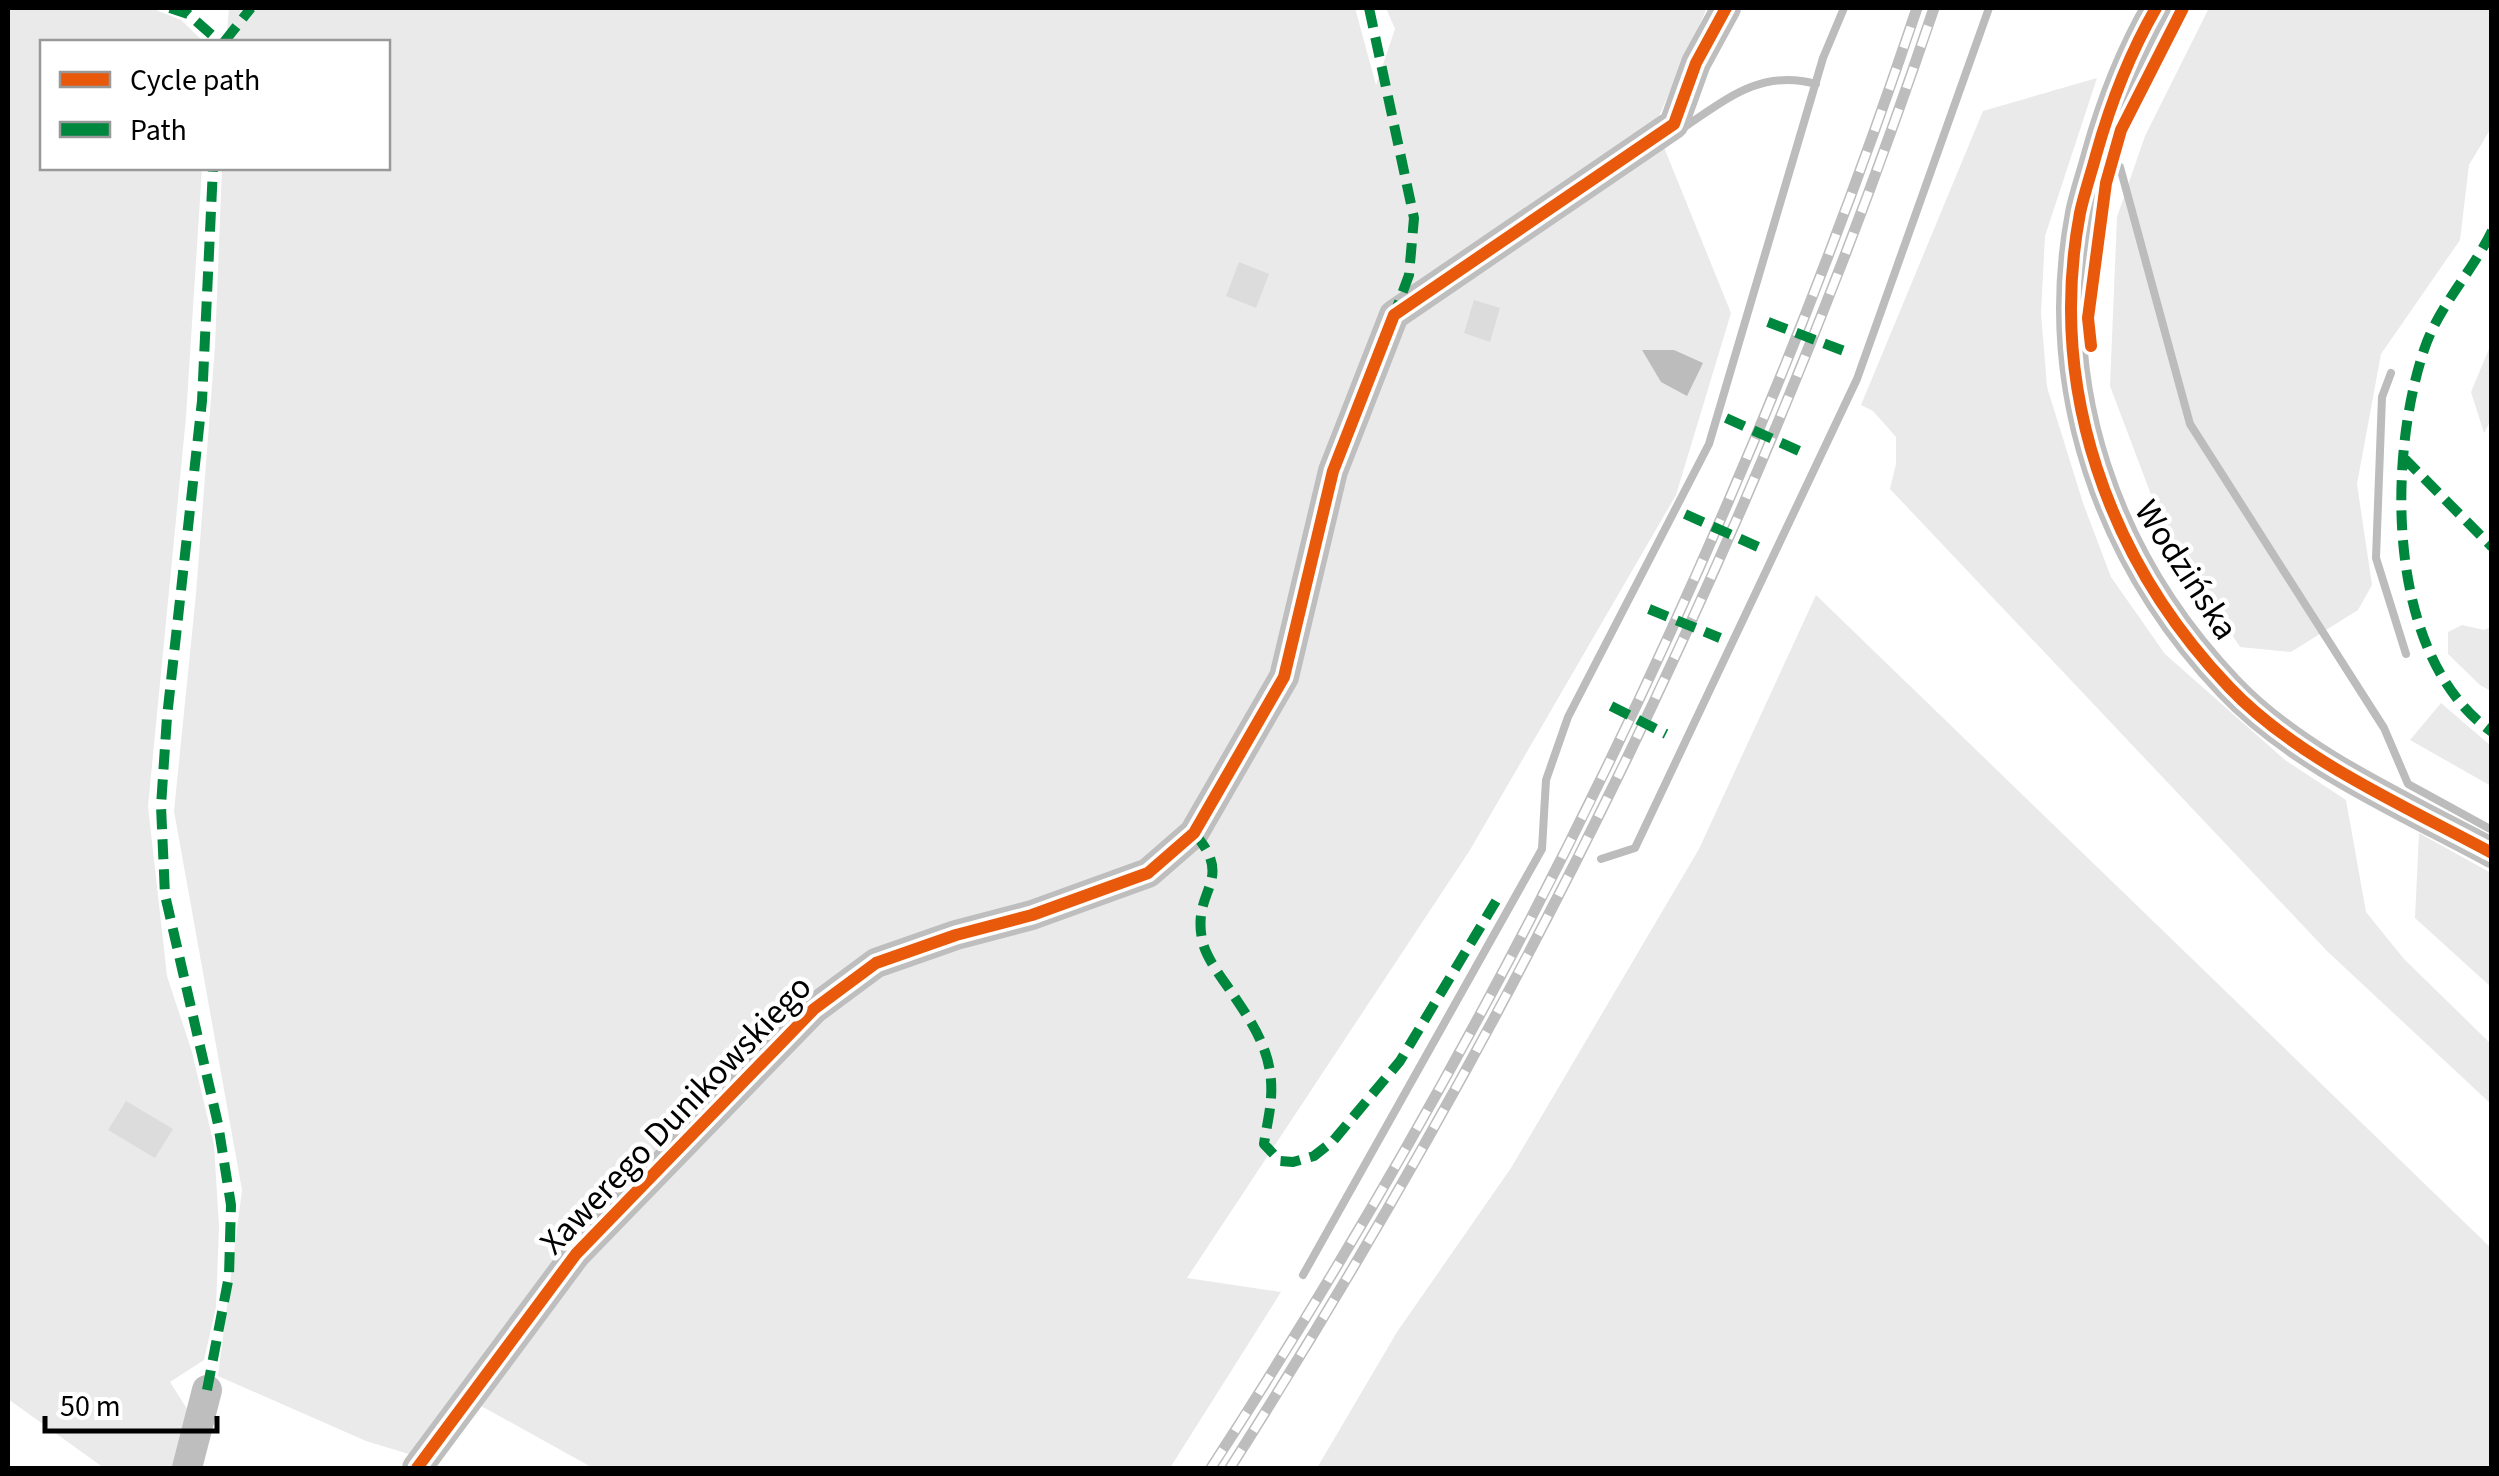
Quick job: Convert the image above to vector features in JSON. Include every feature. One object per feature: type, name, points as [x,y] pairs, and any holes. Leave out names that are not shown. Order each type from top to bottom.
[{"type":"street","name":"Xawerego Dunikowskiego","points":[[417,1468],[576,1254],[814,1010],[876,962],[956,934],[1032,915],[1148,873],[1194,832],[1284,677],[1333,471],[1394,315],[1674,124],[1696,63],[1726,8]]},
{"type":"street","name":"Wodzińska","points":[[2156,8],[2107,116],[2080,214],[2071,315],[2080,411],[2103,494],[2172,619],[2230,688],[2279,731],[2492,853]]},
{"type":"street","points":[[187,1468],[206,1390]]},
{"type":"shaded area","points":[[8,8],[151,8],[181,20],[202,40],[40,40],[40,170],[202,170],[186,417],[148,806],[167,976],[192,1052],[214,1145],[219,1226],[216,1307],[204,1360],[170,1382],[189,1412],[179,1468],[104,1468],[8,1399]]},
{"type":"shaded area","points":[[229,8],[1355,8],[1376,85],[1395,29],[1386,8],[1707,8],[1655,125],[1731,313],[1676,495],[1470,850],[1187,1278],[1281,1292],[1170,1468],[593,1468],[465,1397],[422,1458],[366,1441],[218,1376],[242,1190],[174,811],[215,346],[222,170],[390,170],[390,40],[226,40]]},
{"type":"shaded area","points":[[2209,8],[2491,8],[2491,128],[2469,165],[2460,240],[2381,354],[2357,484],[2372,585],[2358,610],[2291,652],[2240,647],[2167,537],[2110,386],[2117,217],[2145,136]]},
{"type":"shaded area","points":[[2097,78],[2045,236],[2041,313],[2047,387],[2111,577],[2165,654],[2285,760],[2346,800],[2366,912],[2404,959],[2491,1044],[2491,1104],[2328,952],[1890,489],[1896,464],[1896,437],[1873,411],[1861,405],[1983,111]]},
{"type":"shaded area","points":[[2491,344],[2491,420],[2484,433],[2471,392]]},
{"type":"shaded area","points":[[1642,350],[1674,350],[1703,363],[1687,396],[1661,382]]},
{"type":"shaded area","points":[[1816,595],[2491,1248],[2491,1468],[1317,1468],[1397,1332],[1511,1168],[1699,849]]},
{"type":"shaded area","points":[[2462,625],[2484,630],[2491,627],[2491,691],[2448,654],[2448,632]]},
{"type":"shaded area","points":[[2441,703],[2491,746],[2491,786],[2410,740]]},
{"type":"shaded area","points":[[2419,833],[2491,873],[2491,987],[2415,918]]},
{"type":"building","points":[[1239,262],[1269,274],[1256,308],[1226,296]]},
{"type":"building","points":[[1474,300],[1500,308],[1490,342],[1464,333]]},
{"type":"building","points":[[126,1101],[173,1129],[155,1158],[108,1130]]},
{"type":"waterway","points":[[1303,1275],[1542,849],[1546,780],[1568,717],[1709,444],[1823,58],[1844,8]]},
{"type":"waterway","points":[[1601,859],[1635,848],[1857,379],[1989,8]]},
{"type":"waterway","points":[[1686,126],[1731,96],[1762,83],[1797,80],[1816,84]]},
{"type":"waterway","points":[[2120,167],[2190,424],[2384,728],[2408,784],[2492,830]]},
{"type":"waterway","points":[[2391,373],[2382,397],[2376,558],[2406,654]]},
{"type":"railway","points":[[1211,1468],[1319,1296],[1422,1120],[1519,942],[1610,760],[1696,576],[1776,389],[1917,8]]},
{"type":"railway","points":[[1230,1468],[1337,1295],[1438,1119],[1535,941],[1626,759],[1712,575],[1792,389],[1866,200],[1934,8]]},
{"type":"marked path","points":[[170,8],[188,14],[218,40]]},
{"type":"marked path","points":[[226,40],[251,8]]},
{"type":"marked path","points":[[1369,8],[1414,218],[1409,275],[1396,310]]},
{"type":"marked path","points":[[207,1390],[229,1276],[231,1205],[218,1124],[165,895],[161,806],[202,401],[213,170]]},
{"type":"marked path","points":[[2492,231],[2438,319],[2424,350],[2404,446],[2401,500],[2404,554],[2414,607],[2431,656],[2457,699],[2492,732]]},
{"type":"marked path","points":[[1768,322],[1852,354]]},
{"type":"marked path","points":[[1726,418],[1808,455]]},
{"type":"marked path","points":[[2403,457],[2492,547]]},
{"type":"marked path","points":[[1685,514],[1767,551]]},
{"type":"marked path","points":[[1649,609],[1720,638]]},
{"type":"marked path","points":[[1611,706],[1666,734]]},
{"type":"marked path","points":[[1194,833],[1212,863],[1202,908],[1202,939],[1214,967],[1255,1030],[1266,1055],[1271,1098],[1264,1144],[1280,1161],[1314,1156],[1333,1141],[1400,1061],[1496,901]]},
{"type":"cycle path","points":[[417,1468],[576,1254],[814,1009],[876,963],[956,935],[1032,915],[1148,873],[1194,833],[1284,677],[1333,471],[1394,315],[1674,124],[1696,63],[1726,8]]},
{"type":"cycle path","points":[[2156,8],[2129,61],[2102,136],[2080,213],[2072,278],[2072,343],[2081,406],[2097,468],[2120,527],[2150,584],[2187,637],[2256,713],[2319,759],[2492,853]]},
{"type":"cycle path","points":[[2091,346],[2088,318],[2106,183],[2121,130],[2183,8]]}]
